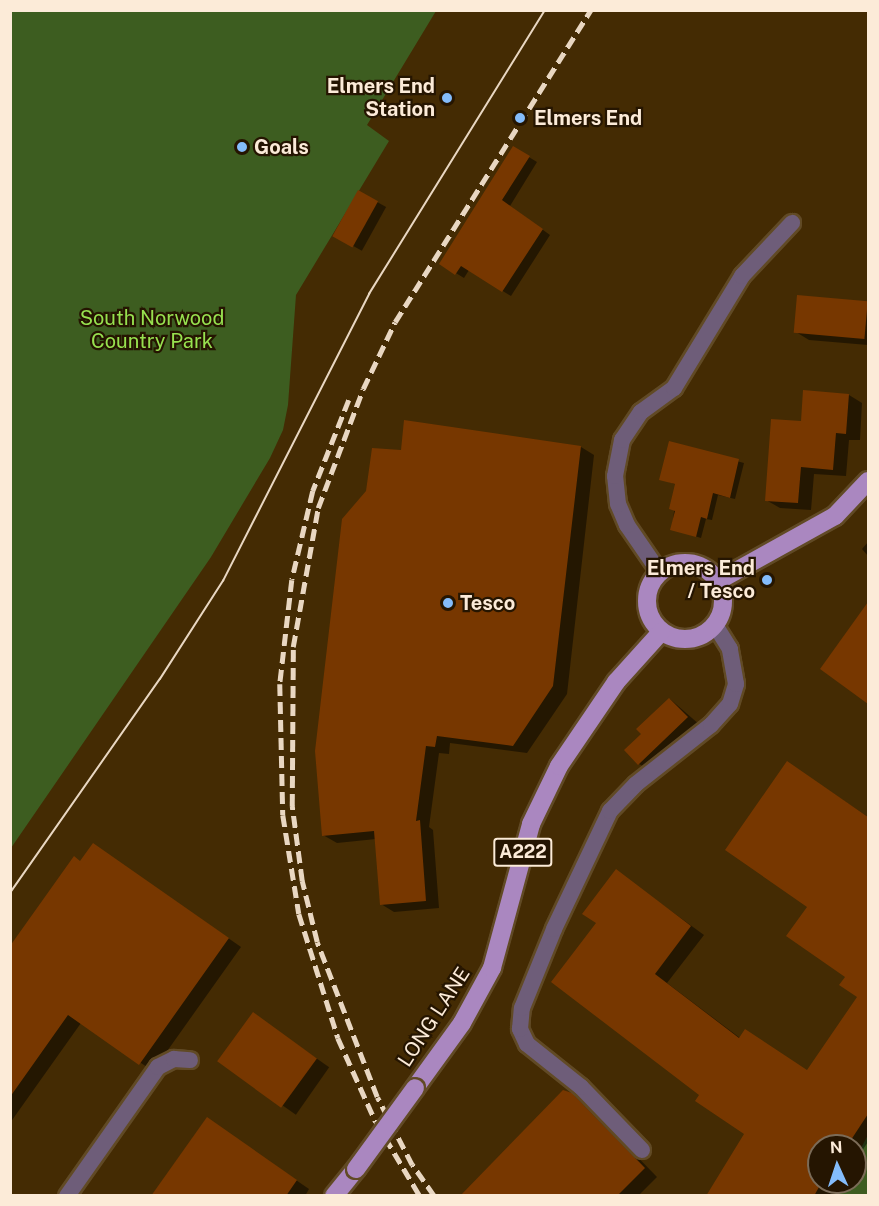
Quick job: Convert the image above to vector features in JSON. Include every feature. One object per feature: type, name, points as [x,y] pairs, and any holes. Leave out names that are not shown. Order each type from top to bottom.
[{"type":"main road","points":[[718,581],[835,516],[868,481]]},
{"type":"main road","points":[[689,563],[702,567],[718,581],[724,603],[715,625],[705,634],[687,640],[662,632],[652,621],[647,605],[648,592],[660,573],[671,566],[689,563]]},
{"type":"main road","name":"LONG LANE","points":[[334,1196],[462,1023],[492,968],[531,824],[559,766],[616,682],[662,632]]},
{"type":"street","points":[[660,573],[627,525],[618,504],[615,476],[622,440],[641,412],[674,388],[742,276],[792,223]]},
{"type":"street","points":[[642,1150],[582,1087],[527,1044],[520,1029],[522,1008],[554,929],[610,811],[636,784],[711,725],[730,704],[736,684],[730,648],[715,625]]},
{"type":"street","points":[[67,1196],[158,1067],[174,1059],[190,1060]]},
{"type":"green space","name":"South Norwood Country Park","points":[[11,11],[436,11],[367,125],[389,141],[296,295],[288,405],[283,430],[270,458],[211,557],[11,848]]},
{"type":"green space","points":[[868,1135],[868,1195],[834,1195],[867,1194]]},
{"type":"building","points":[[513,146],[530,156],[502,200],[543,229],[502,292],[461,266],[455,275],[439,264]]},
{"type":"building","points":[[358,190],[378,201],[352,248],[332,236]]},
{"type":"building","points":[[797,295],[868,301],[864,339],[794,333]]},
{"type":"building","points":[[803,390],[849,394],[846,434],[836,433],[833,470],[801,467],[798,503],[765,501],[771,419],[801,421]]},
{"type":"building","name":"Tesco","points":[[404,420],[581,446],[553,686],[513,746],[437,736],[435,747],[426,746],[416,821],[420,820],[426,901],[380,905],[374,831],[322,836],[315,751],[342,519],[366,491],[372,448],[401,450]]},
{"type":"building","points":[[669,441],[739,459],[730,498],[713,493],[707,519],[701,517],[696,537],[670,530],[675,511],[669,509],[675,484],[659,480]]},
{"type":"building","points":[[868,602],[868,704],[820,669]]},
{"type":"building","points":[[669,698],[688,717],[638,765],[624,750],[641,734],[636,729]]},
{"type":"building","points":[[787,761],[868,817],[868,1114],[855,1134],[807,1134],[807,1194],[815,1194],[814,1196],[706,1196],[744,1134],[695,1101],[699,1095],[551,982],[596,923],[582,914],[616,869],[691,926],[655,974],[739,1038],[745,1029],[807,1070],[857,997],[839,985],[845,977],[786,936],[807,907],[725,850]]},
{"type":"building","points":[[93,843],[229,938],[139,1065],[68,1015],[10,1097],[10,946],[74,856],[80,861]]},
{"type":"building","points":[[253,1012],[317,1058],[281,1108],[217,1061]]},
{"type":"building","points":[[563,1090],[572,1093],[645,1168],[617,1196],[460,1196]]},
{"type":"building","points":[[207,1117],[297,1180],[286,1196],[151,1196]]},
{"type":"tram line","points":[[10,893],[160,679],[223,581],[369,294],[545,10]]},
{"type":"railway","points":[[434,1196],[412,1165],[377,1097],[317,942],[302,881],[292,806],[293,647],[318,508],[363,389],[395,322],[591,10]]},
{"type":"railway","points":[[349,400],[313,491],[292,580],[280,684],[283,815],[299,914],[338,1038],[376,1122],[420,1196]]},
{"type":"place","name":"Elmers End Station","points":[[447,98]]},
{"type":"place","name":"Elmers End","points":[[520,118]]},
{"type":"place","name":"Goals","points":[[242,147]]},
{"type":"place","name":"Elmers End / Tesco","points":[[767,580]]},
{"type":"place","name":"Tesco","points":[[448,603]]}]
